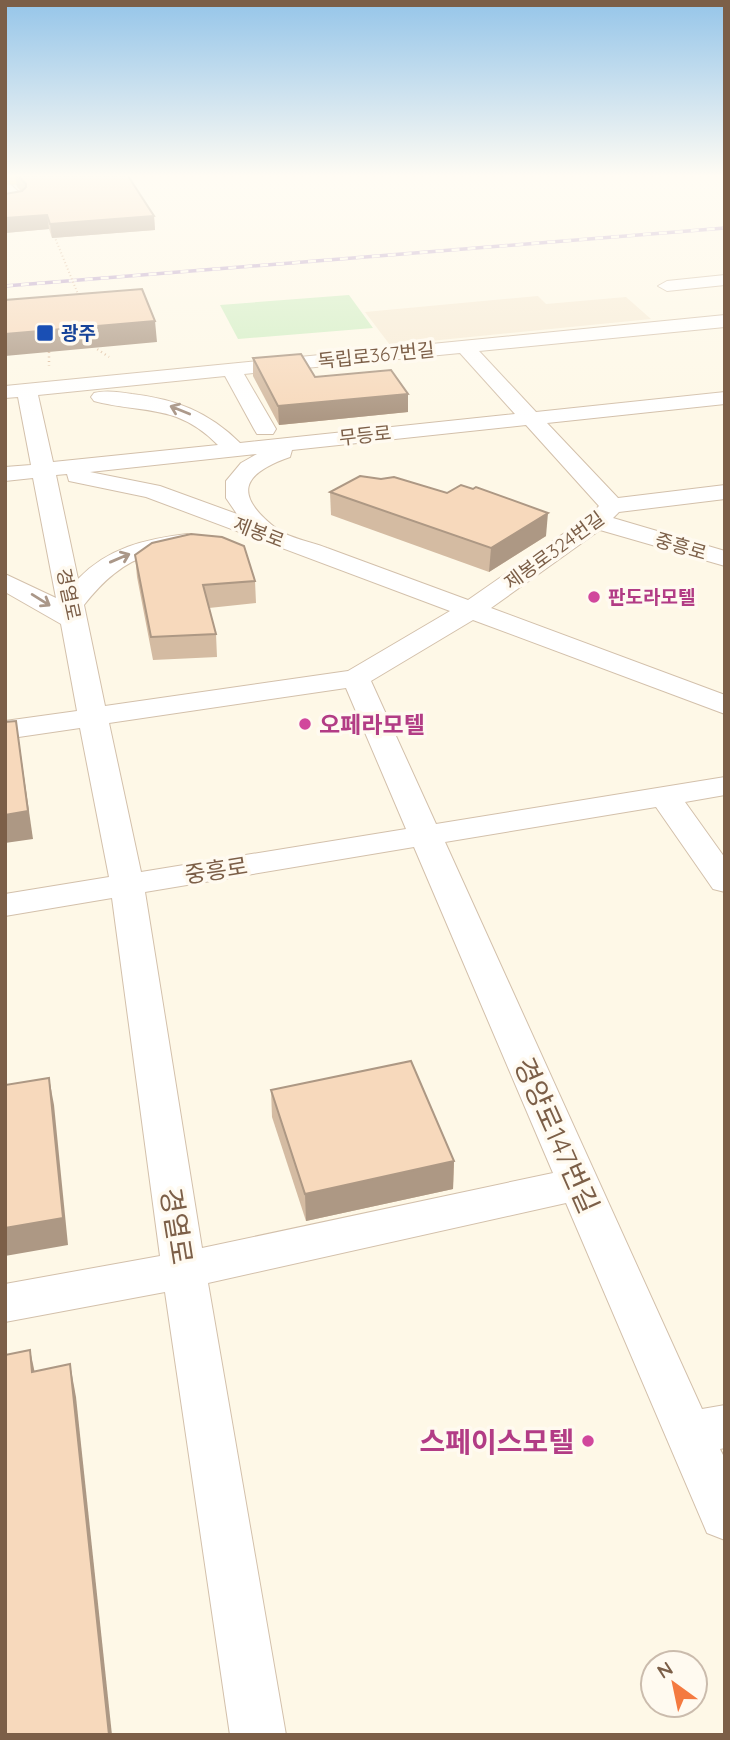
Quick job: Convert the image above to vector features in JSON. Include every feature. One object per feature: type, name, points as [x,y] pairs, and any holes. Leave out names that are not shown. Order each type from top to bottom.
[{"type":"street","points":[[667,286],[725,280]]},
{"type":"street","name":"독립로367번길","points":[[20,393],[231,369],[725,321]]},
{"type":"street","points":[[465,347],[529,418],[605,514]]},
{"type":"street","points":[[231,369],[265,429]]},
{"type":"street","points":[[5,400],[20,393],[82,395],[169,405],[200,419],[220,433],[234,449]]},
{"type":"street","name":"경열로","points":[[20,393],[44,470],[127,885],[184,1270],[258,1735]]},
{"type":"street","name":"무등로","points":[[5,474],[725,398]]},
{"type":"street","points":[[280,540],[237,497],[236,486],[242,473],[252,464],[270,456],[335,439]]},
{"type":"street","points":[[5,489],[44,470]]},
{"type":"street","name":"제봉로","points":[[44,470],[152,491],[725,705]]},
{"type":"street","name":"제봉로324번길","points":[[470,611],[605,514],[725,492]]},
{"type":"street","name":"중흥로","points":[[605,514],[725,559]]},
{"type":"street","points":[[5,582],[73,612],[91,578],[111,561],[167,543],[280,540]]},
{"type":"street","points":[[5,730],[356,678],[470,611]]},
{"type":"street","points":[[356,678],[426,836]]},
{"type":"street","name":"중흥로","points":[[5,905],[725,786]]},
{"type":"street","points":[[665,797],[725,882]]},
{"type":"street","name":"경양로147번길","points":[[426,836],[579,1184],[707,1430],[725,1516]]},
{"type":"street","points":[[5,1303],[184,1270],[579,1184]]},
{"type":"path","points":[[63,257],[81,301]]},
{"type":"path","points":[[94,338],[97,349]]},
{"type":"path","points":[[49,352],[49,365]]},
{"type":"shaded area","points":[[538,296],[546,304],[626,297],[651,319],[390,345],[365,312]]},
{"type":"green space","points":[[349,295],[373,328],[238,339],[220,305]]},
{"type":"building","points":[[142,289],[155,321],[5,334],[5,300]]},
{"type":"building","points":[[301,354],[315,377],[391,370],[408,394],[278,406],[253,358]]},
{"type":"building","points":[[360,476],[381,479],[394,477],[447,493],[461,485],[473,489],[476,487],[548,513],[491,548],[330,492]]},
{"type":"building","points":[[191,534],[222,537],[244,546],[255,581],[203,585],[216,634],[151,637],[135,555],[152,543]]},
{"type":"building","points":[[16,721],[28,811],[5,815],[5,722]]},
{"type":"building","points":[[411,1061],[454,1161],[305,1194],[271,1090]]},
{"type":"building","points":[[49,1078],[63,1218],[5,1228],[5,1085]]},
{"type":"building","points":[[30,1350],[32,1372],[70,1364],[109,1735],[5,1735],[5,1355]]},
{"type":"railway","points":[[5,286],[363,257]]},
{"type":"place","name":"광주","points":[[45,333]]},
{"type":"place","name":"판도라모텔","points":[[594,597]]},
{"type":"place","name":"오페라모텔","points":[[305,724]]},
{"type":"place","name":"스페이스모텔","points":[[588,1441]]}]
